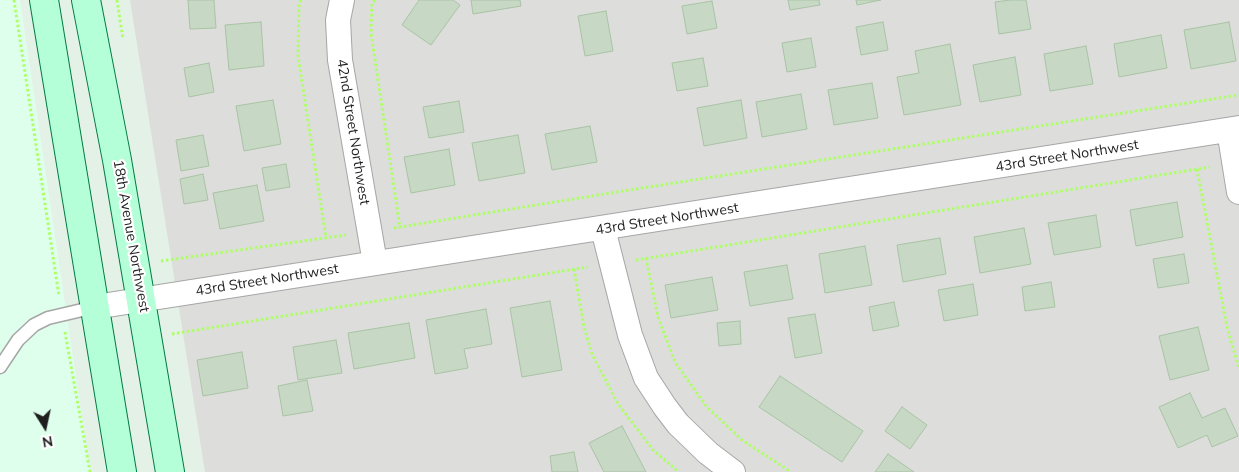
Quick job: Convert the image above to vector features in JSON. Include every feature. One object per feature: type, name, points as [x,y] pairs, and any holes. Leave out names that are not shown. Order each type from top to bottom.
[{"type":"main road","points":[[44,0],[122,472]]},
{"type":"main road","name":"18th Avenue Northwest","points":[[86,0],[142,300],[170,472]]},
{"type":"street","name":"42nd Street Northwest","points":[[342,0],[338,20],[340,60],[375,263]]},
{"type":"street","name":"43rd Street Northwest","points":[[95,307],[1234,129]]},
{"type":"street","points":[[1234,129],[1239,192]]},
{"type":"street","points":[[603,229],[630,335],[646,378],[678,424],[708,453],[732,472]]},
{"type":"lane","points":[[0,367],[18,340],[34,324],[61,314],[95,307]]},
{"type":"path","points":[[14,0],[61,314],[90,472]]},
{"type":"path","points":[[158,262],[326,238],[298,56],[299,5],[301,0]]},
{"type":"path","points":[[376,0],[372,4],[371,33],[400,228],[633,189],[1239,94]]},
{"type":"path","points":[[791,472],[742,440],[706,406],[675,362],[658,317],[646,258],[1198,169],[1227,327],[1239,368]]},
{"type":"path","points":[[166,335],[574,269],[584,327],[592,354],[618,404],[653,450],[679,472]]},
{"type":"shaded area","points":[[0,0],[20,0],[90,472],[0,472]]},
{"type":"shaded area","points":[[130,0],[1239,0],[1239,472],[205,472]]},
{"type":"building","points":[[188,0],[214,0],[216,28],[190,29]]},
{"type":"building","points":[[419,0],[453,0],[460,5],[431,45],[402,25]]},
{"type":"building","points":[[471,0],[520,0],[521,6],[473,14]]},
{"type":"building","points":[[788,0],[819,0],[820,5],[790,10]]},
{"type":"building","points":[[856,0],[881,0],[857,5]]},
{"type":"building","points":[[1026,0],[1031,29],[999,34],[995,2]]},
{"type":"building","points":[[712,1],[717,28],[687,34],[682,6]]},
{"type":"building","points":[[606,11],[613,51],[585,56],[578,16]]},
{"type":"building","points":[[261,22],[264,66],[229,70],[225,25]]},
{"type":"building","points":[[883,22],[888,50],[861,55],[856,27]]},
{"type":"building","points":[[1229,22],[1236,61],[1191,69],[1184,30]]},
{"type":"building","points":[[1161,35],[1167,68],[1119,77],[1114,44]]},
{"type":"building","points":[[811,38],[816,67],[787,72],[782,43]]},
{"type":"building","points":[[950,44],[961,105],[904,115],[897,77],[919,73],[915,51]]},
{"type":"building","points":[[1086,46],[1093,84],[1050,91],[1044,54]]},
{"type":"building","points":[[1015,57],[1021,95],[980,102],[973,65]]},
{"type":"building","points":[[703,58],[708,86],[677,91],[672,63]]},
{"type":"building","points":[[209,63],[214,92],[189,97],[184,68]]},
{"type":"building","points":[[872,83],[878,118],[834,125],[828,90]]},
{"type":"building","points":[[801,94],[807,129],[762,137],[756,102]]},
{"type":"building","points":[[273,100],[281,144],[244,151],[236,106]]},
{"type":"building","points":[[741,100],[747,138],[704,146],[697,108]]},
{"type":"building","points":[[459,101],[464,132],[429,138],[423,107]]},
{"type":"building","points":[[590,126],[597,162],[552,170],[545,134]]},
{"type":"building","points":[[203,135],[209,166],[181,171],[176,140]]},
{"type":"building","points":[[518,135],[525,173],[479,181],[472,143]]},
{"type":"building","points":[[449,149],[455,185],[411,193],[404,157]]},
{"type":"building","points":[[286,164],[290,187],[266,191],[262,168]]},
{"type":"building","points":[[203,174],[208,200],[184,204],[180,179]]},
{"type":"building","points":[[257,185],[264,221],[220,229],[213,193]]},
{"type":"building","points":[[1177,202],[1183,237],[1136,246],[1130,210]]},
{"type":"building","points":[[1096,215],[1101,247],[1054,255],[1048,223]]},
{"type":"building","points":[[1024,228],[1031,264],[980,273],[974,237]]},
{"type":"building","points":[[940,238],[946,274],[903,282],[897,245]]},
{"type":"building","points":[[865,246],[872,285],[825,293],[819,254]]},
{"type":"building","points":[[1184,254],[1189,283],[1158,288],[1153,259]]},
{"type":"building","points":[[787,265],[793,299],[750,306],[744,272]]},
{"type":"building","points":[[712,277],[718,310],[671,318],[665,285]]},
{"type":"building","points":[[1051,282],[1055,307],[1025,311],[1022,287]]},
{"type":"building","points":[[973,284],[978,315],[944,321],[938,290]]},
{"type":"building","points":[[550,301],[562,370],[522,377],[510,308]]},
{"type":"building","points":[[894,302],[899,326],[873,331],[869,307]]},
{"type":"building","points":[[486,309],[492,344],[464,349],[468,368],[435,374],[426,320]]},
{"type":"building","points":[[815,314],[822,353],[795,358],[788,318]]},
{"type":"building","points":[[740,321],[741,344],[719,346],[717,323]]},
{"type":"building","points":[[409,323],[415,358],[354,369],[348,333]]},
{"type":"building","points":[[1198,327],[1209,370],[1170,380],[1159,336]]},
{"type":"building","points":[[336,340],[342,373],[298,380],[293,347]]},
{"type":"building","points":[[242,352],[248,388],[203,396],[197,360]]},
{"type":"building","points":[[780,376],[863,431],[842,462],[759,407]]},
{"type":"building","points":[[307,380],[313,411],[283,416],[278,386]]},
{"type":"building","points":[[1190,393],[1202,418],[1225,408],[1238,436],[1212,447],[1207,435],[1178,448],[1159,407]]},
{"type":"building","points":[[902,407],[927,425],[910,449],[885,431]]},
{"type":"building","points":[[622,426],[646,472],[604,472],[589,443]]},
{"type":"building","points":[[574,452],[578,472],[552,472],[550,456]]},
{"type":"building","points":[[888,454],[914,472],[875,472]]}]
